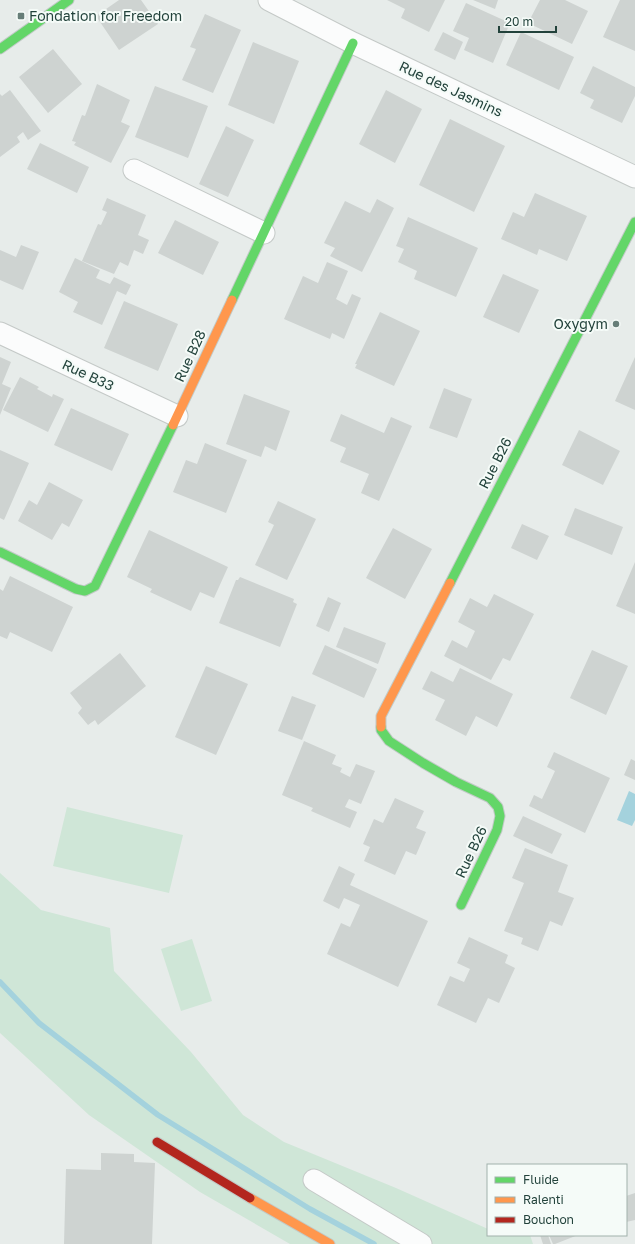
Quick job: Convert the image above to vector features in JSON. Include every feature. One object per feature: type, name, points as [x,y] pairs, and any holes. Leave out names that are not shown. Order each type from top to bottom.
[{"type":"street","points":[[0,49],[69,0]]},
{"type":"street","name":"Rue des Jasmins","points":[[269,0],[353,42],[635,177]]},
{"type":"street","name":"Rue B28","points":[[0,552],[76,589],[85,591],[95,586],[264,233],[353,42]]},
{"type":"street","points":[[134,170],[264,233]]},
{"type":"street","name":"Rue B26","points":[[461,905],[497,830],[500,816],[498,807],[490,798],[456,782],[389,741],[381,730],[381,716],[635,222]]},
{"type":"street","name":"Rue B33","points":[[0,334],[177,416]]},
{"type":"street","points":[[157,1142],[259,1204],[330,1244]]},
{"type":"street","points":[[314,1180],[421,1244]]},
{"type":"green space","points":[[67,807],[183,835],[169,893],[53,866]]},
{"type":"green space","points":[[0,873],[41,910],[110,928],[114,971],[191,1052],[243,1115],[284,1142],[396,1188],[487,1229],[487,1236],[530,1236],[533,1244],[290,1244],[200,1192],[89,1115],[0,1033]]},
{"type":"green space","points":[[192,939],[212,1001],[181,1011],[161,949]]},
{"type":"water","points":[[629,791],[635,794],[635,820],[632,826],[617,820]]},
{"type":"building","points":[[119,0],[141,0],[158,24],[119,50],[96,16]]},
{"type":"building","points":[[387,0],[445,0],[429,32],[401,18],[405,9]]},
{"type":"building","points":[[473,0],[498,0],[495,9]]},
{"type":"building","points":[[540,0],[565,0],[588,11],[572,44],[528,23]]},
{"type":"building","points":[[620,0],[635,0],[635,51],[603,37]]},
{"type":"building","points":[[466,3],[510,23],[493,63],[464,50],[469,38],[453,31]]},
{"type":"building","points":[[205,14],[241,30],[213,93],[182,80],[196,49],[190,47]]},
{"type":"building","points":[[443,32],[463,42],[455,60],[434,50]]},
{"type":"building","points":[[521,32],[574,57],[559,90],[506,65]]},
{"type":"building","points":[[253,42],[299,61],[274,124],[228,105]]},
{"type":"building","points":[[53,49],[82,84],[48,113],[19,77]]},
{"type":"building","points":[[593,66],[635,87],[635,96],[622,123],[590,108],[594,100],[580,93]]},
{"type":"building","points":[[97,84],[130,100],[121,122],[130,126],[111,163],[74,145],[76,142],[72,141],[82,115],[85,116]]},
{"type":"building","points":[[155,86],[208,106],[188,158],[135,137]]},
{"type":"building","points":[[10,90],[41,131],[28,140],[23,132],[17,137],[20,142],[0,157],[0,94],[2,96]]},
{"type":"building","points":[[386,90],[422,109],[395,163],[359,144]]},
{"type":"building","points":[[450,119],[505,146],[474,212],[419,185]]},
{"type":"building","points":[[226,126],[254,140],[228,197],[199,184]]},
{"type":"building","points":[[40,143],[89,167],[77,193],[27,169]]},
{"type":"building","points":[[535,193],[587,216],[567,261],[539,249],[537,255],[501,239],[513,212],[524,217]]},
{"type":"building","points":[[107,198],[146,215],[138,235],[149,240],[143,254],[134,250],[128,266],[120,262],[114,274],[82,261],[98,224],[101,225],[107,212],[102,210]]},
{"type":"building","points":[[377,199],[394,208],[362,272],[330,256],[335,248],[324,243],[345,201],[370,213]]},
{"type":"building","points":[[408,217],[478,248],[456,297],[414,279],[417,271],[398,262],[404,249],[396,246]]},
{"type":"building","points":[[175,220],[219,242],[203,275],[158,253]]},
{"type":"building","points":[[21,245],[39,252],[23,290],[0,280],[0,250],[16,257]]},
{"type":"building","points":[[75,258],[100,270],[96,278],[110,284],[114,277],[131,285],[126,295],[117,291],[102,325],[73,312],[78,302],[59,292]]},
{"type":"building","points":[[327,262],[348,271],[336,299],[347,305],[352,294],[361,298],[344,339],[332,333],[330,339],[284,319],[303,276],[318,283]]},
{"type":"building","points":[[503,274],[539,290],[519,333],[483,317]]},
{"type":"building","points":[[124,301],[178,324],[158,371],[104,348]]},
{"type":"building","points":[[380,312],[420,331],[394,386],[355,368],[357,364],[355,364]]},
{"type":"building","points":[[0,357],[11,362],[2,384],[11,388],[0,415]]},
{"type":"building","points":[[635,357],[635,410],[615,401]]},
{"type":"building","points":[[20,377],[39,387],[37,389],[52,397],[53,394],[64,399],[48,432],[3,410]]},
{"type":"building","points":[[444,388],[472,399],[457,438],[429,428]]},
{"type":"building","points":[[244,394],[290,411],[276,451],[265,446],[261,457],[226,444]]},
{"type":"building","points":[[71,408],[129,434],[112,471],[54,445]]},
{"type":"building","points":[[341,414],[384,433],[391,417],[412,426],[379,501],[361,493],[369,474],[340,462],[346,448],[330,441]]},
{"type":"building","points":[[579,430],[620,451],[603,485],[562,465]]},
{"type":"building","points":[[205,443],[247,460],[226,513],[173,492],[186,460],[197,464]]},
{"type":"building","points":[[0,450],[29,463],[4,520],[0,518]]},
{"type":"building","points":[[49,482],[83,500],[69,527],[62,523],[52,540],[18,521],[29,500],[37,505]]},
{"type":"building","points":[[278,501],[316,519],[287,580],[255,565],[274,525],[268,522]]},
{"type":"building","points":[[575,508],[623,527],[612,555],[564,535]]},
{"type":"building","points":[[522,524],[549,536],[537,560],[511,548]]},
{"type":"building","points":[[393,528],[432,549],[405,599],[366,578]]},
{"type":"building","points":[[149,530],[228,567],[214,598],[200,592],[191,611],[150,592],[152,589],[127,577]]},
{"type":"building","points":[[635,562],[635,614],[616,606]]},
{"type":"building","points":[[10,576],[73,607],[52,652],[10,632],[7,639],[0,636],[0,589],[3,591]]},
{"type":"building","points":[[240,577],[294,599],[293,602],[297,604],[280,647],[219,623],[236,580]]},
{"type":"building","points":[[494,594],[534,614],[510,661],[503,658],[491,680],[444,656],[452,640],[467,648],[475,631],[458,622],[470,598],[487,607]]},
{"type":"building","points":[[328,597],[341,603],[329,632],[316,626]]},
{"type":"building","points":[[344,627],[386,643],[378,664],[336,647]]},
{"type":"building","points":[[325,645],[377,669],[364,698],[312,674]]},
{"type":"building","points":[[592,650],[628,666],[606,715],[570,698]]},
{"type":"building","points":[[120,653],[146,686],[98,725],[95,720],[88,725],[78,713],[82,708],[70,693]]},
{"type":"building","points":[[206,666],[248,684],[216,755],[175,737]]},
{"type":"building","points":[[460,668],[513,694],[497,727],[476,716],[466,736],[435,720],[445,700],[422,689],[431,671],[453,682]]},
{"type":"building","points":[[292,696],[316,705],[302,740],[278,731]]},
{"type":"building","points":[[304,741],[336,755],[332,764],[342,768],[340,772],[350,777],[356,764],[375,771],[361,804],[349,799],[345,807],[357,812],[350,828],[311,811],[313,808],[282,795]]},
{"type":"building","points":[[554,752],[610,778],[585,833],[529,806],[534,795],[542,799],[555,771],[547,767]]},
{"type":"building","points":[[631,759],[635,761],[635,780],[624,775]]},
{"type":"building","points":[[395,798],[424,811],[416,828],[426,832],[416,855],[406,851],[395,875],[364,861],[370,847],[363,844],[374,819],[383,823]]},
{"type":"building","points":[[523,816],[562,834],[552,854],[513,836]]},
{"type":"building","points":[[525,848],[568,865],[558,892],[574,898],[562,926],[550,921],[538,951],[521,944],[523,938],[504,931],[524,883],[512,878]]},
{"type":"building","points":[[339,866],[355,874],[350,885],[428,921],[398,987],[327,954],[341,923],[350,927],[360,905],[344,898],[339,909],[323,901]]},
{"type":"building","points":[[469,937],[508,955],[505,963],[515,968],[499,1003],[488,998],[476,1023],[437,1005],[450,976],[464,982],[470,969],[457,963]]},
{"type":"building","points":[[101,1153],[134,1154],[134,1162],[155,1163],[152,1244],[64,1244],[66,1169],[101,1170]]},
{"type":"building","points":[[635,1193],[635,1220],[627,1222],[627,1196]]},
{"type":"building","points":[[540,1236],[548,1236],[551,1244],[543,1244]]},
{"type":"building","points":[[549,1236],[575,1236],[555,1244],[553,1244]]},
{"type":"waterway","points":[[0,982],[39,1023],[158,1115],[310,1209],[374,1244]]},
{"type":"traffic: fast","points":[[0,49],[69,0]]},
{"type":"traffic: fast","points":[[232,300],[353,43]]},
{"type":"traffic: fast","points":[[450,583],[635,222]]},
{"type":"traffic: fast","points":[[0,552],[76,589],[85,591],[95,586],[173,425]]},
{"type":"traffic: fast","points":[[381,727],[381,730],[389,741],[456,782],[490,798],[498,807],[500,816],[497,830],[461,905]]},
{"type":"traffic: slow","points":[[173,425],[232,300]]},
{"type":"traffic: slow","points":[[381,727],[381,716],[450,583]]},
{"type":"traffic: slow","points":[[250,1198],[330,1244]]},
{"type":"traffic: jam","points":[[157,1142],[250,1198]]},
{"type":"place","name":"Fondation for Freedom","points":[[21,16]]},
{"type":"place","name":"Oxygym","points":[[616,324]]}]
